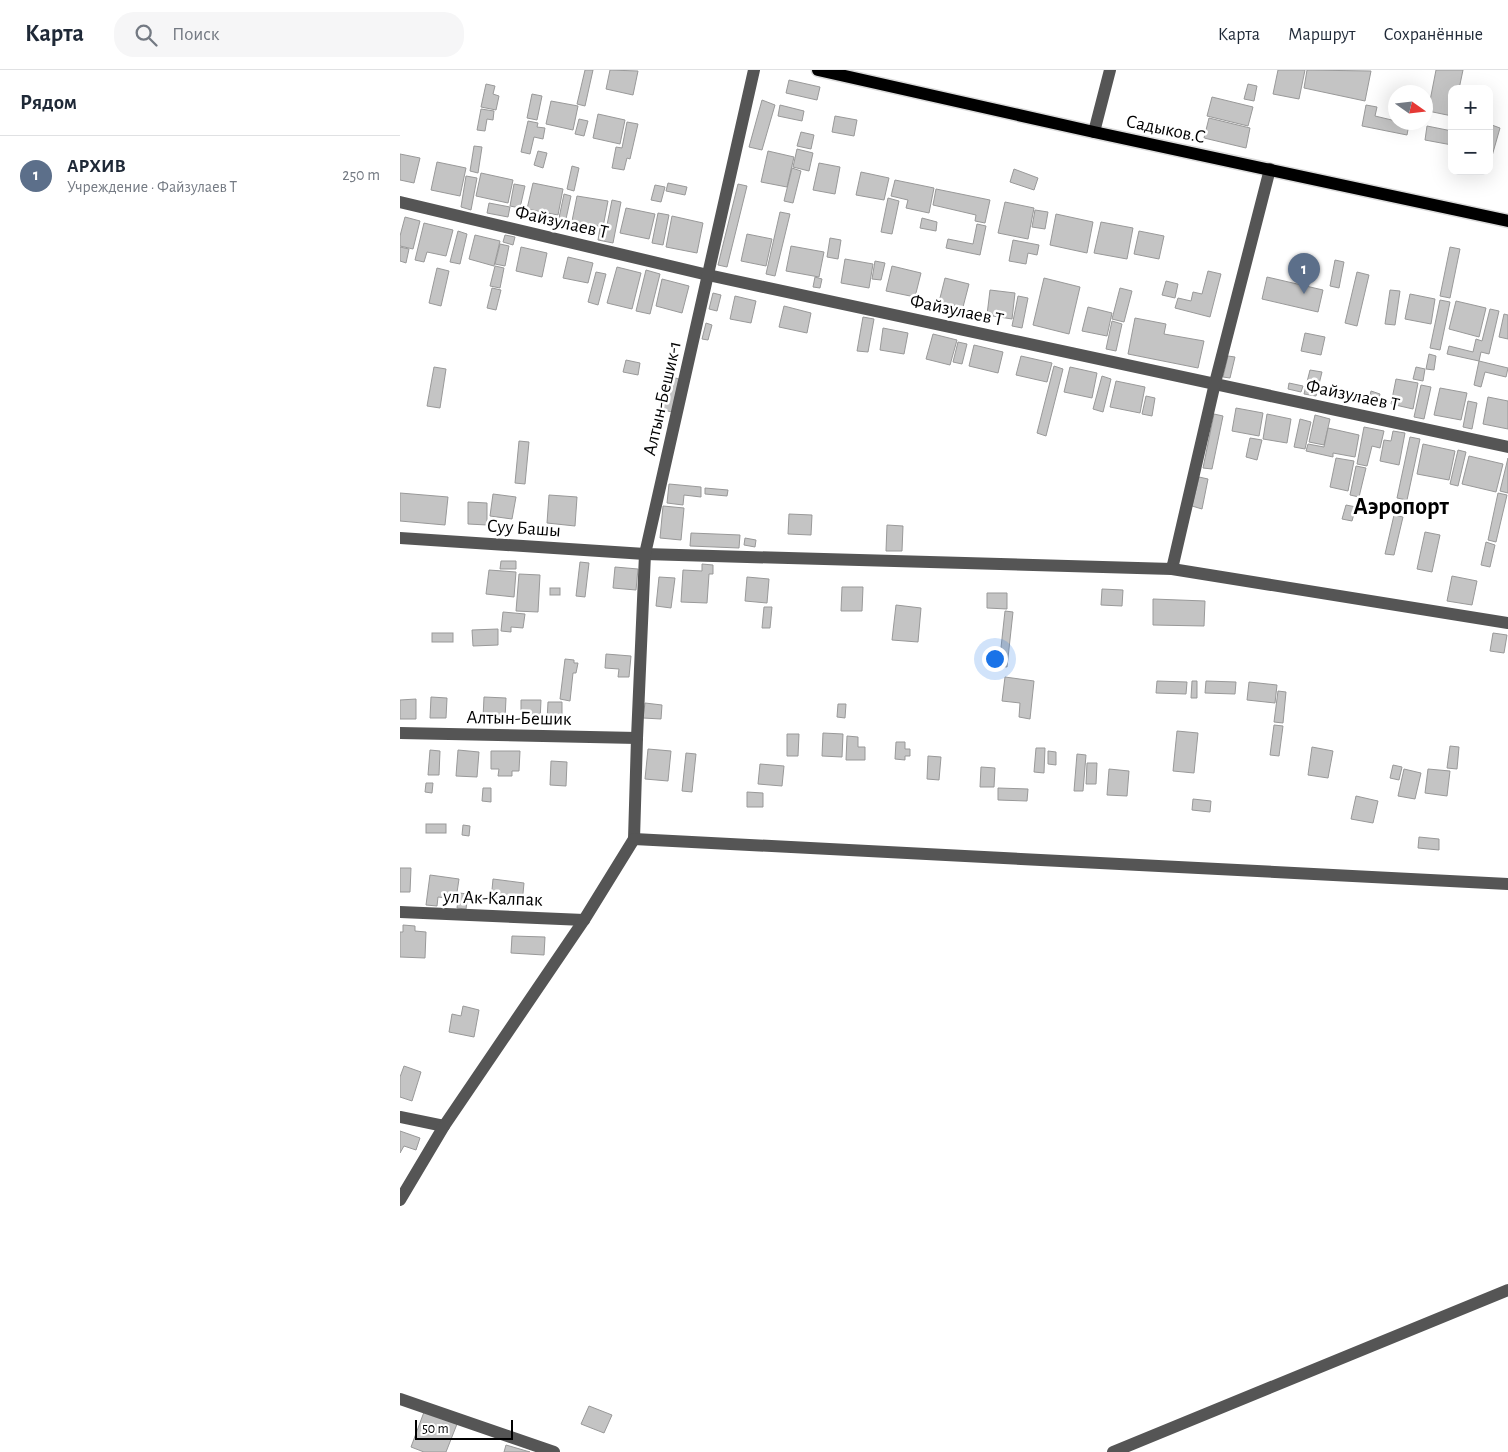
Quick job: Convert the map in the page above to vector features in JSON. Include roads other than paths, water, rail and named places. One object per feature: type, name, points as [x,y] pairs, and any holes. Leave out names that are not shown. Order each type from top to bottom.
[{"type":"main road","name":"Садыков.С","points":[[818,70],[1094,132],[1508,221]]},
{"type":"street","name":"Алтын-Бешик-1","points":[[634,839],[645,554],[754,70]]},
{"type":"street","points":[[1094,132],[1110,70]]},
{"type":"street","points":[[1172,569],[1215,383],[1270,169]]},
{"type":"street","name":"Файзулаев Т","points":[[400,202],[708,275],[1508,447]]},
{"type":"street","name":"Суу Башы","points":[[400,538],[645,554],[1172,569],[1508,623]]},
{"type":"street","name":"Алтын-Бешик","points":[[400,733],[637,738]]},
{"type":"street","points":[[400,1200],[444,1126],[584,920],[634,839],[1508,884]]},
{"type":"street","name":"ул Ак-Калпак","points":[[400,912],[584,920]]},
{"type":"street","points":[[400,1117],[444,1126]]},
{"type":"street","points":[[1113,1452],[1508,1290]]},
{"type":"street","points":[[400,1399],[554,1452]]},
{"type":"place","name":"АРХИВ","points":[[1304,294]]},
{"type":"district","name":"Аэропорт","points":[[1401,506]]}]
